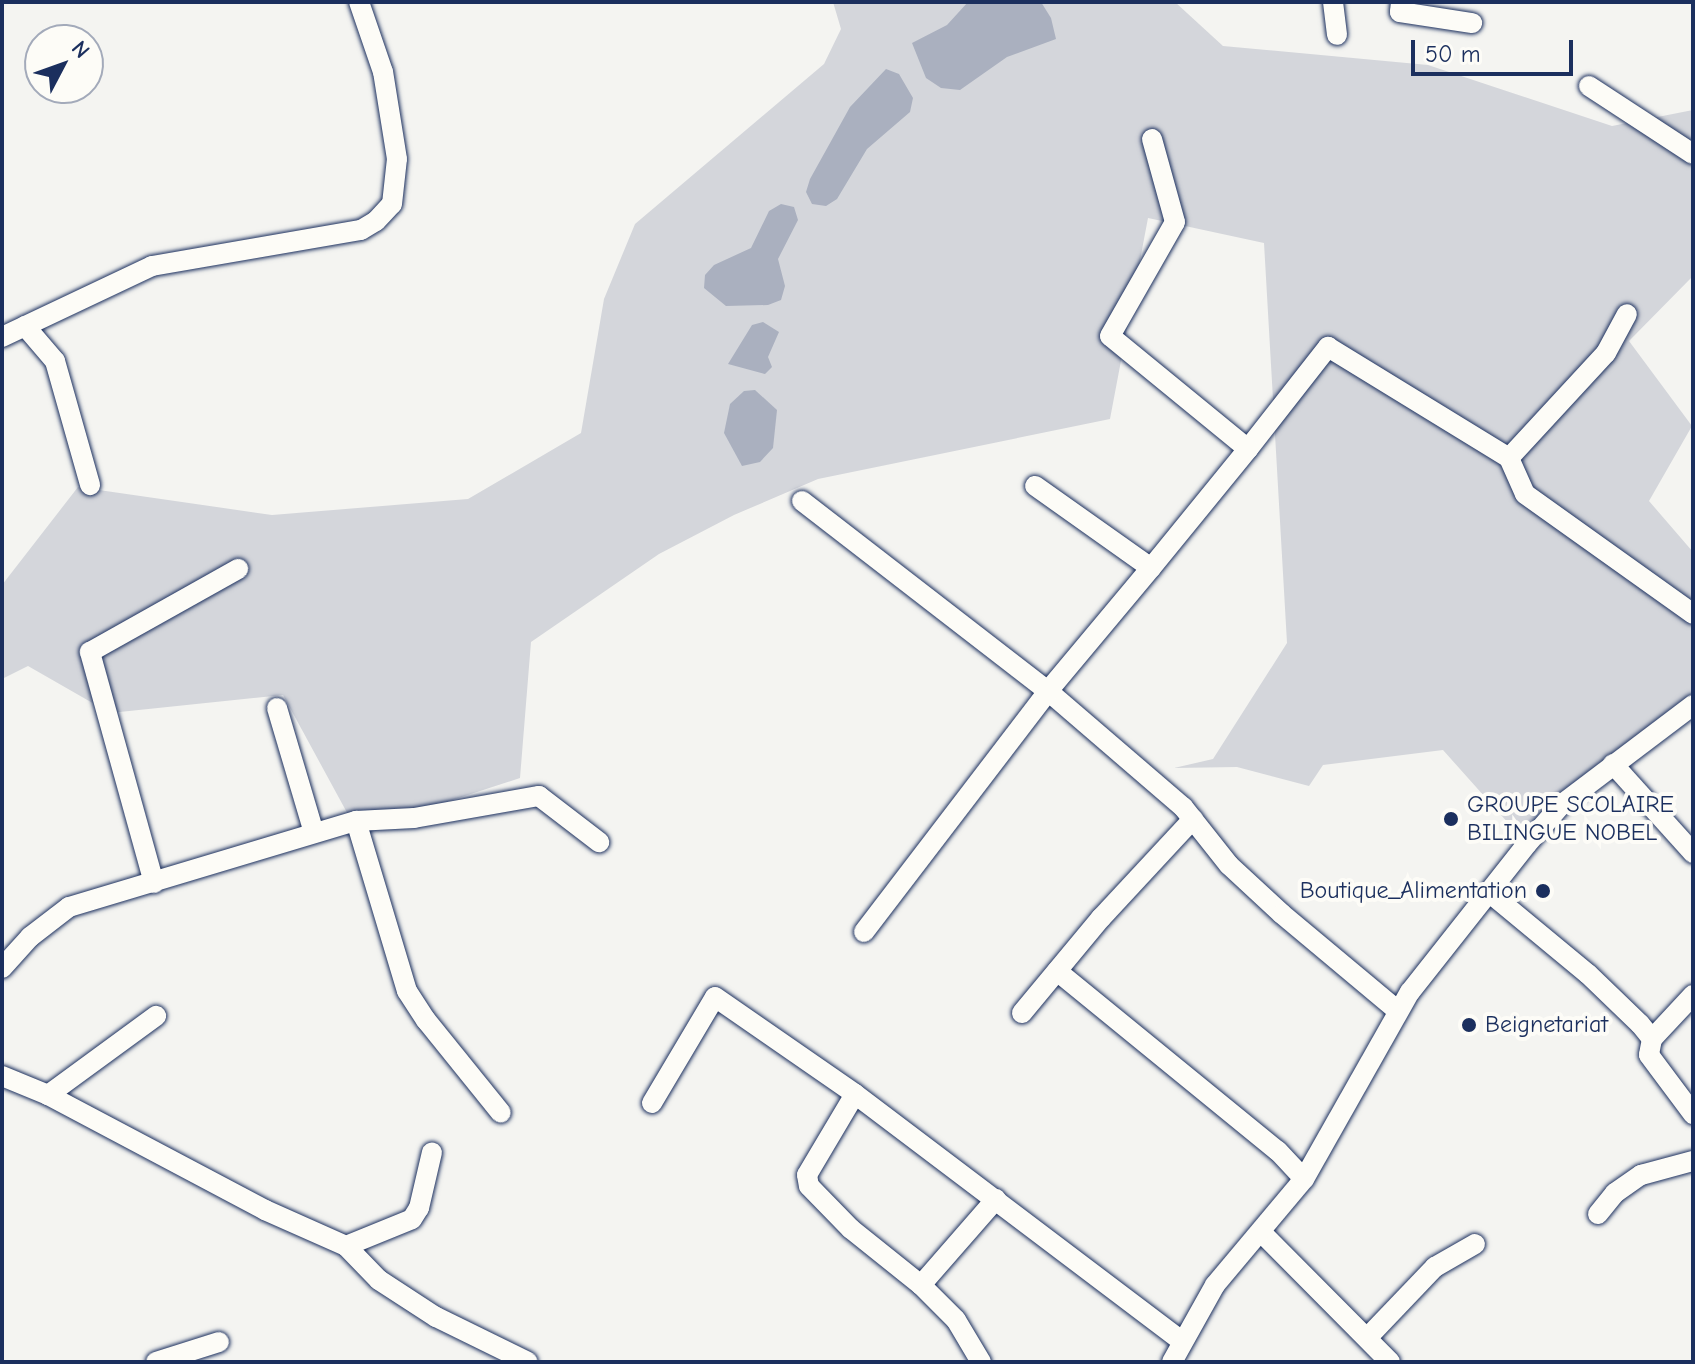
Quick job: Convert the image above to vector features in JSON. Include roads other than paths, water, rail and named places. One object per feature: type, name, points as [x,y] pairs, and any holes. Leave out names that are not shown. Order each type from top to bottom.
[{"type":"street","points":[[2,337],[152,266],[361,230],[376,221],[392,204],[397,159],[383,72],[359,2]]},
{"type":"street","points":[[1333,2],[1337,35]]},
{"type":"street","points":[[1401,2],[1400,12],[1472,23]]},
{"type":"street","points":[[1589,86],[1693,154]]},
{"type":"street","points":[[1152,139],[1175,222],[1110,336],[1248,449]]},
{"type":"street","points":[[1509,458],[1606,353],[1627,314]]},
{"type":"street","points":[[25,326],[55,361],[90,485]]},
{"type":"street","points":[[864,932],[1048,691],[1328,347],[1509,458],[1525,494],[1693,614]]},
{"type":"street","points":[[1035,486],[1151,568]]},
{"type":"street","points":[[802,501],[1048,691],[1193,819],[1229,865],[1398,1011]]},
{"type":"street","points":[[154,883],[90,652],[238,569]]},
{"type":"street","points":[[1172,1362],[1215,1285],[1304,1179],[1398,1011],[1490,893],[1561,805],[1693,705]]},
{"type":"street","points":[[277,708],[314,833]]},
{"type":"street","points":[[1613,764],[1693,853]]},
{"type":"street","points":[[2,968],[30,937],[69,907],[356,821],[414,818],[539,796],[599,842]]},
{"type":"street","points":[[1022,1013],[1101,918],[1193,819]]},
{"type":"street","points":[[356,821],[407,991],[426,1020],[501,1113]]},
{"type":"street","points":[[1490,893],[1588,974],[1652,1039]]},
{"type":"street","points":[[1057,971],[1278,1151],[1304,1179]]},
{"type":"street","points":[[1693,995],[1652,1039],[1649,1055],[1693,1114]]},
{"type":"street","points":[[652,1103],[715,997],[855,1094],[1182,1341]]},
{"type":"street","points":[[48,1095],[156,1016]]},
{"type":"street","points":[[2,1076],[48,1095],[265,1210],[346,1246],[379,1280],[436,1317],[528,1362]]},
{"type":"street","points":[[855,1094],[807,1175],[809,1186],[851,1229],[921,1285],[956,1320],[981,1362]]},
{"type":"street","points":[[346,1246],[412,1219],[419,1208],[432,1152]]},
{"type":"street","points":[[1598,1214],[1615,1193],[1641,1175],[1693,1161]]},
{"type":"street","points":[[921,1285],[996,1199]]},
{"type":"street","points":[[1261,1232],[1390,1362]]},
{"type":"street","points":[[1368,1337],[1435,1267],[1475,1244]]},
{"type":"street","points":[[156,1362],[219,1342]]},
{"type":"water","points":[[968,2],[1041,2],[1051,18],[1056,39],[1007,57],[960,90],[941,88],[926,78],[912,43],[947,25]]},
{"type":"water","points":[[886,69],[899,74],[913,98],[910,112],[867,149],[837,199],[826,206],[812,204],[806,192],[810,179],[850,107]]},
{"type":"water","points":[[781,204],[794,207],[798,220],[778,259],[785,286],[781,300],[768,305],[726,306],[704,288],[705,275],[714,265],[751,248],[769,211]]},
{"type":"water","points":[[763,322],[779,332],[768,357],[772,367],[765,374],[728,364],[752,325]]},
{"type":"water","points":[[755,390],[777,410],[773,448],[760,462],[742,466],[724,433],[730,404],[744,391]]},
{"type":"place","name":"GROUPE SCOLAIRE BILINGUE NOBEL","points":[[1451,819]]},
{"type":"place","name":"Boutique_Alimentation","points":[[1543,891]]},
{"type":"place","name":"Beignetariat","points":[[1469,1025]]}]
